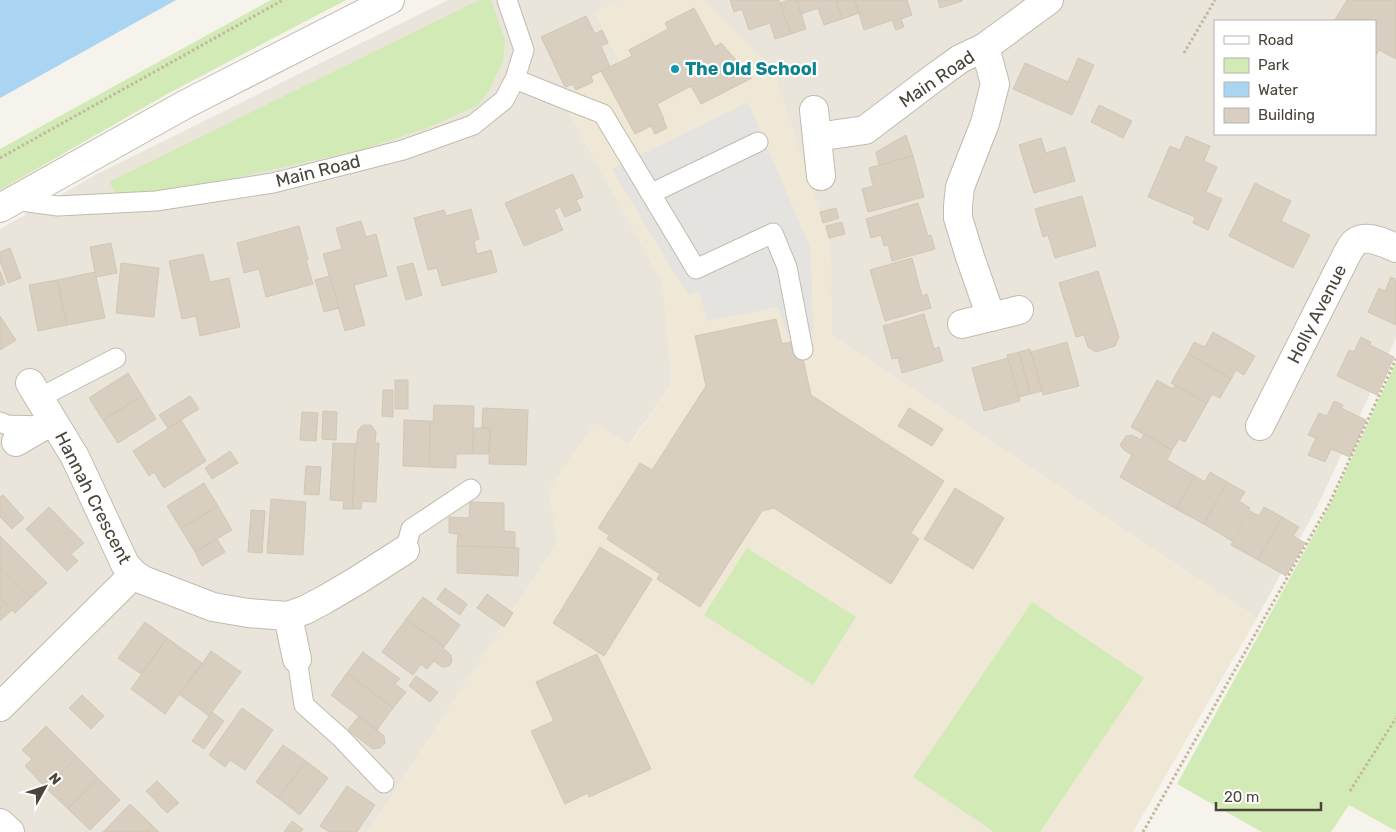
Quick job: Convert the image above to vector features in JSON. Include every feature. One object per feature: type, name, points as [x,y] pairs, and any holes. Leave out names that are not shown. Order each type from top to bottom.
[{"type":"street","name":"Main Road","points":[[7,204],[186,104],[390,0]]},
{"type":"street","name":"Main Road","points":[[817,137],[865,130],[952,64],[985,47],[1049,0]]},
{"type":"street","points":[[985,47],[994,84],[985,122],[960,187],[958,218],[991,317]]},
{"type":"street","points":[[814,110],[821,176]]},
{"type":"street","name":"Holly Avenue","points":[[1260,426],[1354,243],[1364,238],[1377,240],[1396,248]]},
{"type":"street","points":[[962,324],[1019,310]]},
{"type":"street","name":"Hannah Crescent","points":[[8,432],[41,407],[74,457],[125,564],[143,580],[213,607],[248,613],[288,616],[324,600],[405,550]]},
{"type":"street","name":"Hannah Crescent","points":[[0,707],[134,574]]},
{"type":"street","points":[[288,616],[297,658]]},
{"type":"street","points":[[0,823],[10,832]]},
{"type":"lane","name":"Main Road","points":[[7,204],[58,206],[156,201],[273,183],[403,150],[472,125],[504,100],[515,78],[524,50],[507,0]]},
{"type":"lane","points":[[515,78],[603,114],[696,269],[773,234],[787,268],[803,350]]},
{"type":"lane","points":[[652,193],[758,142]]},
{"type":"lane","points":[[41,407],[116,358]]},
{"type":"lane","points":[[405,550],[411,529],[471,489]]},
{"type":"lane","points":[[297,658],[304,704],[340,737],[384,783]]},
{"type":"path","points":[[0,158],[284,0]]},
{"type":"path","points":[[1184,53],[1215,0]]},
{"type":"path","points":[[1143,832],[1329,504],[1396,359]]},
{"type":"path","points":[[1350,791],[1396,718]]},
{"type":"shaded area","points":[[448,0],[623,0],[595,12],[620,62],[591,76],[593,82],[568,111],[663,283],[672,383],[629,445],[595,424],[549,490],[558,542],[368,832],[0,832],[0,229],[99,173]]},
{"type":"shaded area","points":[[623,0],[704,0],[774,70],[830,245],[832,336],[1257,618],[1133,832],[368,832],[558,542],[548,491],[595,424],[630,445],[672,383],[663,283],[568,111],[576,90],[593,82],[591,76],[620,62],[595,12]]},
{"type":"shaded area","points":[[704,0],[1396,0],[1396,338],[1318,505],[1257,618],[832,336],[830,245]]},
{"type":"shaded area","points":[[748,102],[811,250],[813,331],[788,338],[778,307],[707,321],[699,291],[688,295],[612,169]]},
{"type":"green space","points":[[271,0],[346,0],[169,93],[0,190],[0,149]]},
{"type":"green space","points":[[479,0],[491,0],[505,40],[503,61],[489,91],[478,105],[430,127],[361,150],[176,191],[117,195],[109,182]]},
{"type":"green space","points":[[1396,363],[1396,831],[1349,805],[1331,832],[1262,832],[1177,784],[1330,505]]},
{"type":"green space","points":[[747,548],[856,617],[813,685],[704,615]]},
{"type":"green space","points":[[1032,602],[1144,678],[1040,832],[994,832],[913,777]]},
{"type":"water","points":[[0,0],[176,0],[0,98]]},
{"type":"building","points":[[730,0],[779,0],[791,34],[775,39],[770,23],[749,30],[742,9],[734,12]]},
{"type":"building","points":[[788,0],[797,0],[806,29],[791,34],[780,3]]},
{"type":"building","points":[[797,0],[836,0],[842,19],[824,25],[818,8],[801,14]]},
{"type":"building","points":[[836,0],[855,0],[859,13],[842,19]]},
{"type":"building","points":[[855,0],[907,0],[912,15],[901,19],[904,27],[896,30],[892,20],[864,30]]},
{"type":"building","points":[[938,0],[962,0],[962,1],[940,8]]},
{"type":"building","points":[[1347,0],[1396,0],[1396,59],[1379,50],[1376,55],[1376,20],[1335,20]]},
{"type":"building","name":"The Old School","points":[[694,8],[715,47],[721,43],[752,78],[701,104],[691,86],[657,104],[667,128],[655,134],[651,126],[635,134],[601,71],[632,56],[629,50],[668,29],[665,23]]},
{"type":"building","points":[[586,16],[595,34],[602,30],[608,43],[601,46],[610,67],[591,76],[593,82],[576,90],[573,84],[565,87],[541,37]]},
{"type":"building","points":[[1078,58],[1094,65],[1072,115],[1013,89],[1025,63],[1068,82]]},
{"type":"building","points":[[1099,105],[1132,121],[1123,138],[1091,122]]},
{"type":"building","points":[[906,135],[913,156],[879,165],[876,152]]},
{"type":"building","points":[[1186,136],[1210,146],[1204,161],[1217,167],[1206,192],[1222,199],[1208,230],[1193,223],[1195,217],[1148,197],[1170,146],[1180,150]]},
{"type":"building","points":[[1041,138],[1046,153],[1065,147],[1075,181],[1034,193],[1019,145]]},
{"type":"building","points":[[913,156],[924,197],[868,212],[862,189],[873,186],[869,168]]},
{"type":"building","points":[[573,174],[583,197],[576,200],[581,210],[565,217],[560,207],[554,210],[563,230],[524,246],[505,203]]},
{"type":"building","points":[[1255,183],[1291,201],[1281,221],[1310,235],[1293,268],[1229,236]]},
{"type":"building","points":[[1082,196],[1096,246],[1055,258],[1048,235],[1043,237],[1035,209]]},
{"type":"building","points":[[918,203],[928,236],[931,235],[935,249],[892,261],[888,245],[884,246],[881,235],[871,238],[866,219]]},
{"type":"building","points":[[836,208],[839,218],[823,223],[820,212]]},
{"type":"building","points":[[471,209],[479,239],[474,241],[477,254],[491,250],[497,272],[442,286],[437,268],[428,270],[414,218],[444,210],[446,216]]},
{"type":"building","points":[[361,221],[366,237],[376,234],[387,276],[354,285],[365,325],[345,331],[323,254],[342,249],[336,228]]},
{"type":"building","points":[[842,222],[845,234],[829,238],[826,226]]},
{"type":"building","points":[[299,226],[313,284],[266,297],[259,269],[244,273],[237,243]]},
{"type":"building","points":[[111,243],[117,273],[96,277],[90,247]]},
{"type":"building","points":[[10,248],[21,278],[8,283],[0,261],[0,252]]},
{"type":"building","points":[[203,254],[210,282],[229,278],[240,327],[200,336],[196,316],[182,319],[169,261]]},
{"type":"building","points":[[912,258],[922,296],[927,294],[931,308],[885,321],[870,270]]},
{"type":"building","points":[[121,263],[159,268],[154,317],[116,313]]},
{"type":"building","points":[[413,263],[422,295],[406,300],[397,267]]},
{"type":"building","points":[[0,271],[5,284],[0,286]]},
{"type":"building","points":[[1098,271],[1119,337],[1115,346],[1096,352],[1088,347],[1084,335],[1076,337],[1059,283]]},
{"type":"building","points":[[95,272],[105,318],[67,325],[57,280]]},
{"type":"building","points":[[330,276],[339,308],[324,312],[315,280]]},
{"type":"building","points":[[1391,277],[1396,280],[1396,325],[1368,312],[1379,288],[1385,291]]},
{"type":"building","points":[[57,280],[67,325],[38,331],[29,285]]},
{"type":"building","points":[[924,314],[934,349],[939,347],[943,361],[902,373],[898,358],[892,359],[883,326]]},
{"type":"building","points":[[0,316],[16,340],[0,350]]},
{"type":"building","points":[[776,319],[782,344],[799,340],[811,395],[944,481],[911,533],[919,539],[891,584],[774,508],[762,511],[700,607],[657,579],[660,574],[607,539],[609,535],[598,528],[640,463],[652,470],[706,386],[695,336]]},
{"type":"building","points":[[1213,332],[1255,356],[1244,375],[1236,370],[1231,379],[1188,354],[1194,342],[1205,347]]},
{"type":"building","points":[[1361,337],[1371,342],[1370,345],[1394,357],[1377,395],[1337,376],[1349,350],[1354,352]]},
{"type":"building","points":[[1067,342],[1079,386],[1043,395],[1031,352]]},
{"type":"building","points":[[1030,349],[1042,391],[1030,394],[1019,352]]},
{"type":"building","points":[[1019,352],[1030,394],[1019,397],[1007,355]]},
{"type":"building","points":[[1188,354],[1231,379],[1220,398],[1212,394],[1207,403],[1171,383]]},
{"type":"building","points":[[1008,358],[1020,401],[984,411],[972,368]]},
{"type":"building","points":[[128,373],[142,396],[103,420],[89,398]]},
{"type":"building","points":[[395,380],[408,380],[408,409],[395,409]]},
{"type":"building","points":[[1157,380],[1173,389],[1175,385],[1207,403],[1185,442],[1179,439],[1172,450],[1131,427]]},
{"type":"building","points":[[383,390],[393,390],[393,417],[382,416]]},
{"type":"building","points":[[142,396],[156,419],[118,443],[103,420]]},
{"type":"building","points":[[190,396],[199,409],[168,428],[159,415]]},
{"type":"building","points":[[1334,401],[1343,405],[1341,408],[1366,420],[1350,457],[1331,449],[1325,462],[1308,455],[1316,438],[1308,435],[1319,413],[1327,416]]},
{"type":"building","points":[[434,405],[474,406],[473,454],[456,454],[456,468],[429,467],[430,421],[433,421]]},
{"type":"building","points":[[483,408],[528,410],[526,465],[489,464],[490,428],[482,428]]},
{"type":"building","points":[[909,408],[943,429],[932,446],[898,426]]},
{"type":"building","points":[[323,411],[337,412],[336,440],[322,439]]},
{"type":"building","points":[[302,412],[318,413],[316,441],[300,440]]},
{"type":"building","points":[[181,420],[206,461],[164,488],[154,472],[149,476],[133,451]]},
{"type":"building","points":[[404,420],[430,421],[429,467],[403,466]]},
{"type":"building","points":[[363,425],[371,425],[376,432],[375,443],[379,443],[376,502],[362,501],[361,509],[352,509],[356,442],[358,430]]},
{"type":"building","points":[[473,428],[490,428],[489,454],[473,454]]},
{"type":"building","points":[[1144,434],[1172,450],[1167,460],[1195,476],[1176,509],[1120,477],[1132,455],[1120,445],[1126,436],[1132,435],[1141,440]]},
{"type":"building","points":[[333,443],[355,444],[352,509],[343,509],[344,501],[330,500]]},
{"type":"building","points":[[230,451],[238,463],[212,479],[205,468]]},
{"type":"building","points":[[306,466],[321,467],[319,495],[304,494]]},
{"type":"building","points":[[1210,472],[1227,482],[1204,524],[1176,509],[1195,476],[1205,482]]},
{"type":"building","points":[[1227,482],[1245,492],[1239,501],[1250,508],[1232,541],[1204,524]]},
{"type":"building","points":[[204,483],[218,506],[181,529],[167,506]]},
{"type":"building","points":[[955,488],[1004,518],[973,569],[924,539]]},
{"type":"building","points":[[3,495],[24,518],[12,529],[0,517],[0,497]]},
{"type":"building","points":[[271,499],[306,502],[303,555],[267,553]]},
{"type":"building","points":[[470,502],[504,503],[504,531],[515,532],[515,548],[457,546],[458,534],[449,533],[449,517],[469,518]]},
{"type":"building","points":[[218,506],[232,530],[195,552],[181,529]]},
{"type":"building","points":[[49,507],[84,543],[71,554],[78,561],[67,571],[26,529]]},
{"type":"building","points":[[1264,507],[1282,517],[1258,560],[1231,545],[1250,511],[1259,516]]},
{"type":"building","points":[[251,510],[265,511],[262,553],[248,552]]},
{"type":"building","points":[[1282,517],[1299,527],[1293,536],[1305,543],[1286,576],[1258,560]]},
{"type":"building","points":[[0,536],[47,583],[31,598],[0,567]]},
{"type":"building","points":[[217,539],[225,552],[202,566],[195,552]]},
{"type":"building","points":[[457,546],[519,548],[518,576],[457,573]]},
{"type":"building","points":[[600,547],[652,579],[604,656],[553,623]]},
{"type":"building","points":[[0,567],[31,598],[15,613],[0,598]]},
{"type":"building","points":[[445,588],[467,604],[460,615],[437,599]]},
{"type":"building","points":[[487,594],[513,613],[504,627],[477,608]]},
{"type":"building","points":[[423,597],[460,625],[444,647],[406,619]]},
{"type":"building","points":[[0,598],[12,610],[0,621]]},
{"type":"building","points":[[406,619],[444,647],[451,655],[452,662],[449,666],[442,667],[434,661],[427,669],[421,664],[413,675],[382,652]]},
{"type":"building","points":[[145,622],[167,638],[141,674],[118,658]]},
{"type":"building","points":[[167,638],[202,663],[165,714],[131,689]]},
{"type":"building","points":[[211,651],[241,672],[209,716],[180,695]]},
{"type":"building","points":[[363,652],[400,679],[395,684],[406,692],[393,708],[347,673]]},
{"type":"building","points":[[597,654],[651,769],[589,797],[588,793],[565,804],[531,731],[554,721],[536,682]]},
{"type":"building","points":[[347,673],[393,708],[377,730],[331,695]]},
{"type":"building","points":[[416,676],[438,692],[430,702],[409,686]]},
{"type":"building","points":[[82,695],[104,716],[91,729],[69,708]]},
{"type":"building","points":[[242,708],[273,730],[245,770],[230,760],[225,767],[209,755]]},
{"type":"building","points":[[212,712],[224,721],[204,749],[192,741]]},
{"type":"building","points":[[359,716],[384,736],[385,743],[380,748],[373,749],[348,730]]},
{"type":"building","points":[[46,726],[77,757],[46,788],[25,766],[32,759],[22,750]]},
{"type":"building","points":[[283,745],[306,761],[278,798],[256,782]]},
{"type":"building","points":[[77,757],[98,778],[68,809],[46,788]]},
{"type":"building","points":[[306,761],[328,778],[300,815],[278,798]]},
{"type":"building","points":[[98,778],[120,800],[90,830],[68,809]]},
{"type":"building","points":[[157,781],[179,803],[167,813],[146,791]]},
{"type":"building","points":[[347,786],[375,805],[357,832],[329,832],[320,826]]},
{"type":"building","points":[[130,804],[152,825],[146,832],[103,832]]},
{"type":"building","points":[[292,821],[303,829],[301,832],[284,832]]},
{"type":"building","points":[[152,825],[159,832],[146,832]]},
{"type":"place","name":"The Old School","points":[[675,69]]}]
